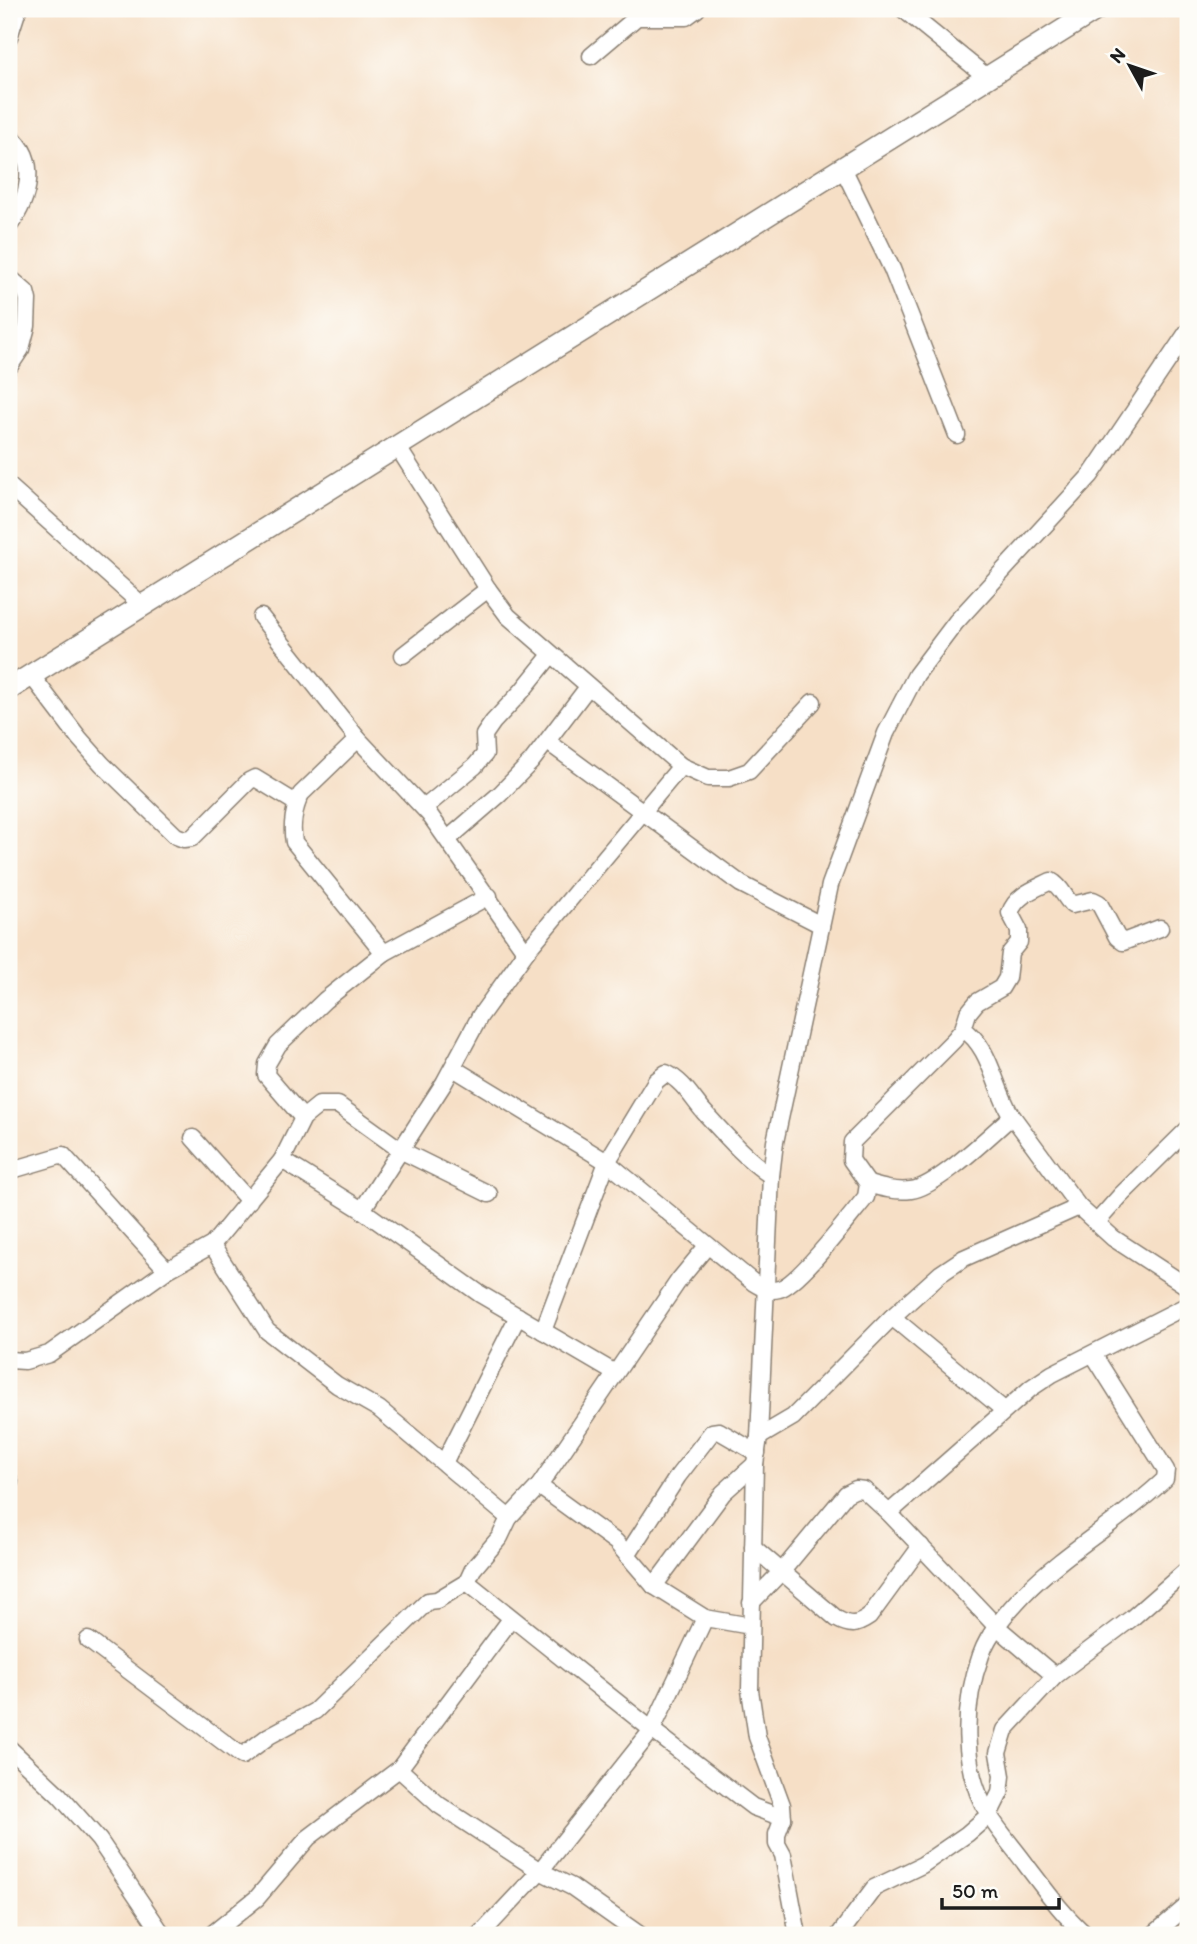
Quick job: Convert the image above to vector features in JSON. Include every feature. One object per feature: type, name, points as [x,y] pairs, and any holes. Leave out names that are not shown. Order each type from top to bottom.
[{"type":"main road","points":[[9,689],[1097,9]]},
{"type":"street","points":[[9,37],[18,9]]},
{"type":"street","points":[[591,56],[641,13],[685,17],[697,9]]},
{"type":"street","points":[[903,9],[988,78]]},
{"type":"street","points":[[9,135],[17,142],[26,158],[29,182],[19,212],[9,226]]},
{"type":"street","points":[[844,168],[892,269],[957,435]]},
{"type":"street","points":[[9,277],[26,292],[28,300],[27,327],[21,349],[9,367]]},
{"type":"street","points":[[798,1935],[782,1855],[777,1843],[777,1834],[783,1818],[778,1794],[758,1737],[750,1690],[751,1603],[771,1175],[778,1129],[830,885],[886,733],[916,675],[956,622],[1091,475],[1188,331]]},
{"type":"street","points":[[397,446],[508,616],[681,766],[708,778],[729,778],[749,771],[813,702]]},
{"type":"street","points":[[9,486],[142,605]]},
{"type":"street","points":[[403,655],[488,589]]},
{"type":"street","points":[[261,617],[358,739],[424,808],[449,839],[526,952]]},
{"type":"street","points":[[424,808],[475,766],[485,754],[484,736],[493,722],[551,655]]},
{"type":"street","points":[[31,675],[102,764],[176,836],[192,838],[255,778],[296,803]]},
{"type":"street","points":[[449,839],[500,794],[548,742],[588,687]]},
{"type":"street","points":[[358,739],[301,794],[296,803],[292,833],[294,842],[384,953]]},
{"type":"street","points":[[548,742],[741,884],[821,925]]},
{"type":"street","points":[[362,1210],[453,1068],[480,1016],[526,952],[681,766]]},
{"type":"street","points":[[1012,1116],[932,1183],[912,1190],[887,1189],[868,1184],[851,1160],[852,1142],[954,1040],[977,1002],[1001,988],[1007,978],[1010,953],[1019,942],[1018,929],[1010,913],[1013,905],[1027,893],[1051,881],[1058,885],[1072,905],[1094,900],[1099,903],[1117,937],[1123,942],[1160,928]]},
{"type":"street","points":[[303,1118],[266,1075],[267,1064],[278,1045],[325,1000],[384,953],[489,896]]},
{"type":"street","points":[[963,1028],[974,1036],[981,1048],[1000,1098],[1079,1207],[1113,1238],[1188,1287]]},
{"type":"street","points":[[453,1068],[607,1162],[707,1246],[767,1290],[782,1289],[798,1277],[866,1197],[868,1184]]},
{"type":"street","points":[[543,1331],[607,1162],[656,1081],[666,1073],[677,1078],[751,1163],[771,1175]]},
{"type":"street","points":[[9,1360],[25,1361],[49,1354],[167,1270],[212,1245],[282,1160],[303,1118],[319,1105],[338,1105],[402,1151],[489,1194]]},
{"type":"street","points":[[1096,1223],[1188,1129]]},
{"type":"street","points":[[193,1138],[248,1201]]},
{"type":"street","points":[[10,1170],[63,1155],[167,1270]]},
{"type":"street","points":[[282,1160],[362,1210],[480,1294],[615,1373]]},
{"type":"street","points":[[654,1586],[757,1452],[892,1317],[940,1273],[964,1258],[1079,1207]]},
{"type":"street","points":[[212,1245],[267,1331],[337,1385],[379,1409],[509,1518]]},
{"type":"street","points":[[88,1640],[242,1756],[269,1736],[315,1711],[428,1601],[437,1600],[467,1582],[473,1569],[500,1537],[509,1518],[539,1486],[679,1280],[707,1246]]},
{"type":"street","points":[[889,1513],[1004,1410],[1052,1374],[1188,1305]]},
{"type":"street","points":[[444,1463],[518,1316]]},
{"type":"street","points":[[892,1317],[1004,1410]]},
{"type":"street","points":[[1086,1935],[1060,1909],[989,1815],[976,1788],[970,1755],[967,1705],[982,1653],[996,1626],[1025,1594],[1072,1551],[1129,1510],[1165,1479],[1166,1470],[1093,1354]]},
{"type":"street","points":[[626,1555],[678,1476],[712,1432],[719,1431],[757,1452]]},
{"type":"street","points":[[539,1486],[617,1542],[654,1586],[705,1618],[751,1626]]},
{"type":"street","points":[[751,1603],[783,1570],[846,1494],[856,1489],[864,1490],[996,1626],[1055,1676]]},
{"type":"street","points":[[753,1547],[837,1619],[848,1625],[859,1624],[869,1618],[921,1546]]},
{"type":"street","points":[[839,1935],[874,1888],[922,1865],[989,1815],[1000,1793],[1002,1776],[998,1753],[1005,1730],[1055,1676],[1132,1618],[1188,1569]]},
{"type":"street","points":[[467,1582],[753,1807],[783,1818]]},
{"type":"street","points":[[480,1935],[540,1871],[652,1730],[705,1618]]},
{"type":"street","points":[[211,1935],[257,1898],[308,1838],[399,1769],[511,1619]]},
{"type":"street","points":[[9,1748],[59,1795],[99,1840],[163,1935]]},
{"type":"street","points":[[399,1769],[439,1805],[540,1871],[572,1887],[640,1935]]},
{"type":"street","points":[[1153,1935],[1188,1905]]}]
